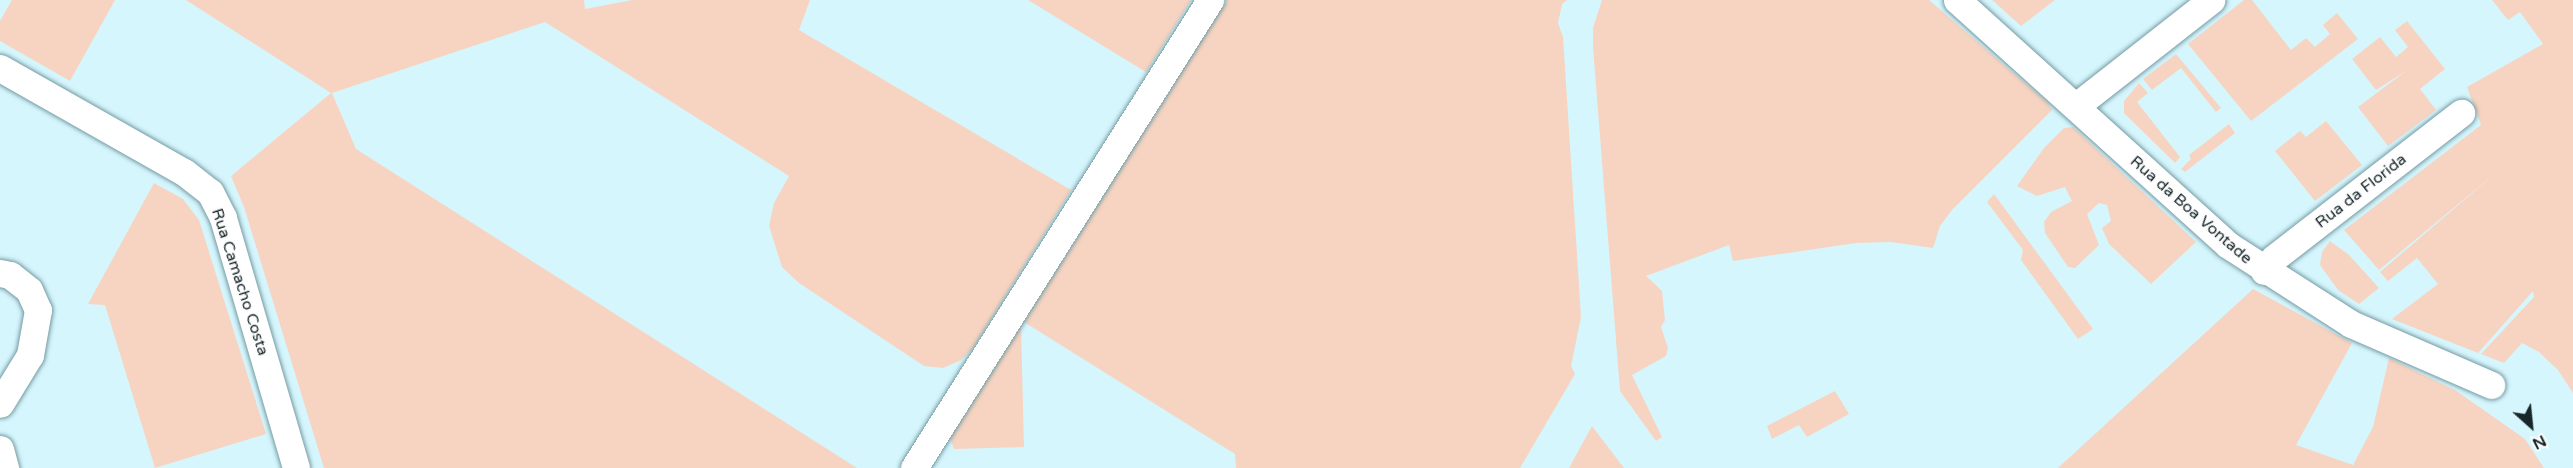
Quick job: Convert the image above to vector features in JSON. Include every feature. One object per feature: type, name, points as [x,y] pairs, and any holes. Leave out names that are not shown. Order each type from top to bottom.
[{"type":"street","points":[[914,468],[1210,0]]},
{"type":"street","name":"Rua da Boa Vontade","points":[[1957,0],[2076,106],[2191,214],[2264,271],[2351,324],[2491,385]]},
{"type":"street","points":[[2076,106],[2211,0]]},
{"type":"street","name":"Rua Camacho Costa","points":[[0,68],[184,172],[210,192],[223,218],[296,468]]},
{"type":"street","name":"Rua da Florida","points":[[2264,271],[2274,258],[2461,113]]},
{"type":"street","points":[[0,273],[10,275],[29,290],[38,310],[30,355],[0,404]]},
{"type":"street","points":[[0,449],[5,468]]},
{"type":"shaded area","points":[[12,0],[115,0],[70,81],[0,41],[0,21]]},
{"type":"shaded area","points":[[186,0],[584,0],[585,9],[632,0],[810,0],[799,30],[1071,190],[973,348],[961,360],[943,368],[924,366],[799,283],[782,267],[769,226],[774,203],[789,176],[545,22],[332,93],[356,149],[857,468],[324,468],[244,207],[231,176],[331,93]]},
{"type":"shaded area","points":[[1028,0],[1191,0],[1146,72]]},
{"type":"shaded area","points":[[1227,0],[1567,0],[1562,4],[1558,23],[1563,37],[1581,317],[1571,366],[1575,374],[1520,468],[1236,468],[1235,454],[1024,322]]},
{"type":"shaded area","points":[[1602,0],[1929,0],[2047,102],[2052,110],[1952,210],[1940,226],[1933,248],[1891,242],[1856,243],[1733,261],[1729,245],[1646,276],[1662,291],[1665,320],[1661,327],[1668,348],[1666,356],[1632,375],[1662,437],[1656,441],[1620,391],[1593,47],[1593,28]]},
{"type":"shaded area","points":[[1992,0],[2055,0],[2021,26]]},
{"type":"shaded area","points":[[2244,0],[2252,0],[2291,50],[2306,38],[2315,47],[2330,34],[2323,25],[2337,13],[2358,39],[2251,121],[2188,44]]},
{"type":"shaded area","points":[[2492,0],[2573,0],[2573,393],[2558,370],[2539,352],[2522,343],[2504,363],[2481,354],[2534,297],[2533,291],[2478,353],[2392,319],[2438,284],[2417,258],[2388,281],[2380,272],[2498,171],[2379,270],[2344,230],[2481,125],[2467,87],[2543,44],[2520,12],[2508,20]]},
{"type":"shaded area","points":[[2407,21],[2445,69],[2420,89],[2436,110],[2388,146],[2358,107],[2406,71],[2376,90],[2352,59],[2380,37],[2396,57],[2408,47],[2395,30]]},
{"type":"shaded area","points":[[2176,54],[2221,108],[2216,112],[2181,68],[2152,90],[2143,79]]},
{"type":"shaded area","points":[[2139,83],[2148,93],[2137,102],[2180,157],[2175,163],[2124,113],[2124,101]]},
{"type":"shaded area","points":[[2326,121],[2362,165],[2315,201],[2275,151],[2300,131],[2306,137]]},
{"type":"shaded area","points":[[2229,124],[2235,133],[2185,172],[2181,169],[2191,159],[2189,155]]},
{"type":"shaded area","points":[[2073,127],[2196,242],[2151,284],[2109,244],[2102,228],[2111,221],[2107,205],[2099,203],[2087,214],[2099,245],[2075,268],[2068,267],[2045,233],[2044,222],[2051,212],[2072,201],[2065,187],[2037,196],[2017,186],[2044,148],[2064,128]]},
{"type":"shaded area","points":[[154,183],[183,199],[199,220],[266,434],[155,468],[105,305],[88,304]]},
{"type":"shaded area","points":[[1994,194],[2093,329],[2078,339],[2021,260],[2023,250],[1987,202]]},
{"type":"shaded area","points":[[2330,241],[2349,255],[2379,288],[2359,304],[2338,290],[2320,265],[2322,252]]},
{"type":"shaded area","points":[[2253,289],[2352,343],[2296,445],[2353,465],[2373,427],[2389,358],[2455,390],[2525,439],[2544,468],[2058,468]]},
{"type":"shaded area","points":[[1021,326],[1024,447],[954,449],[950,438]]},
{"type":"shaded area","points":[[1835,391],[1849,414],[1807,437],[1799,425],[1772,439],[1767,426]]},
{"type":"shaded area","points":[[1592,426],[1624,468],[1569,468]]}]
